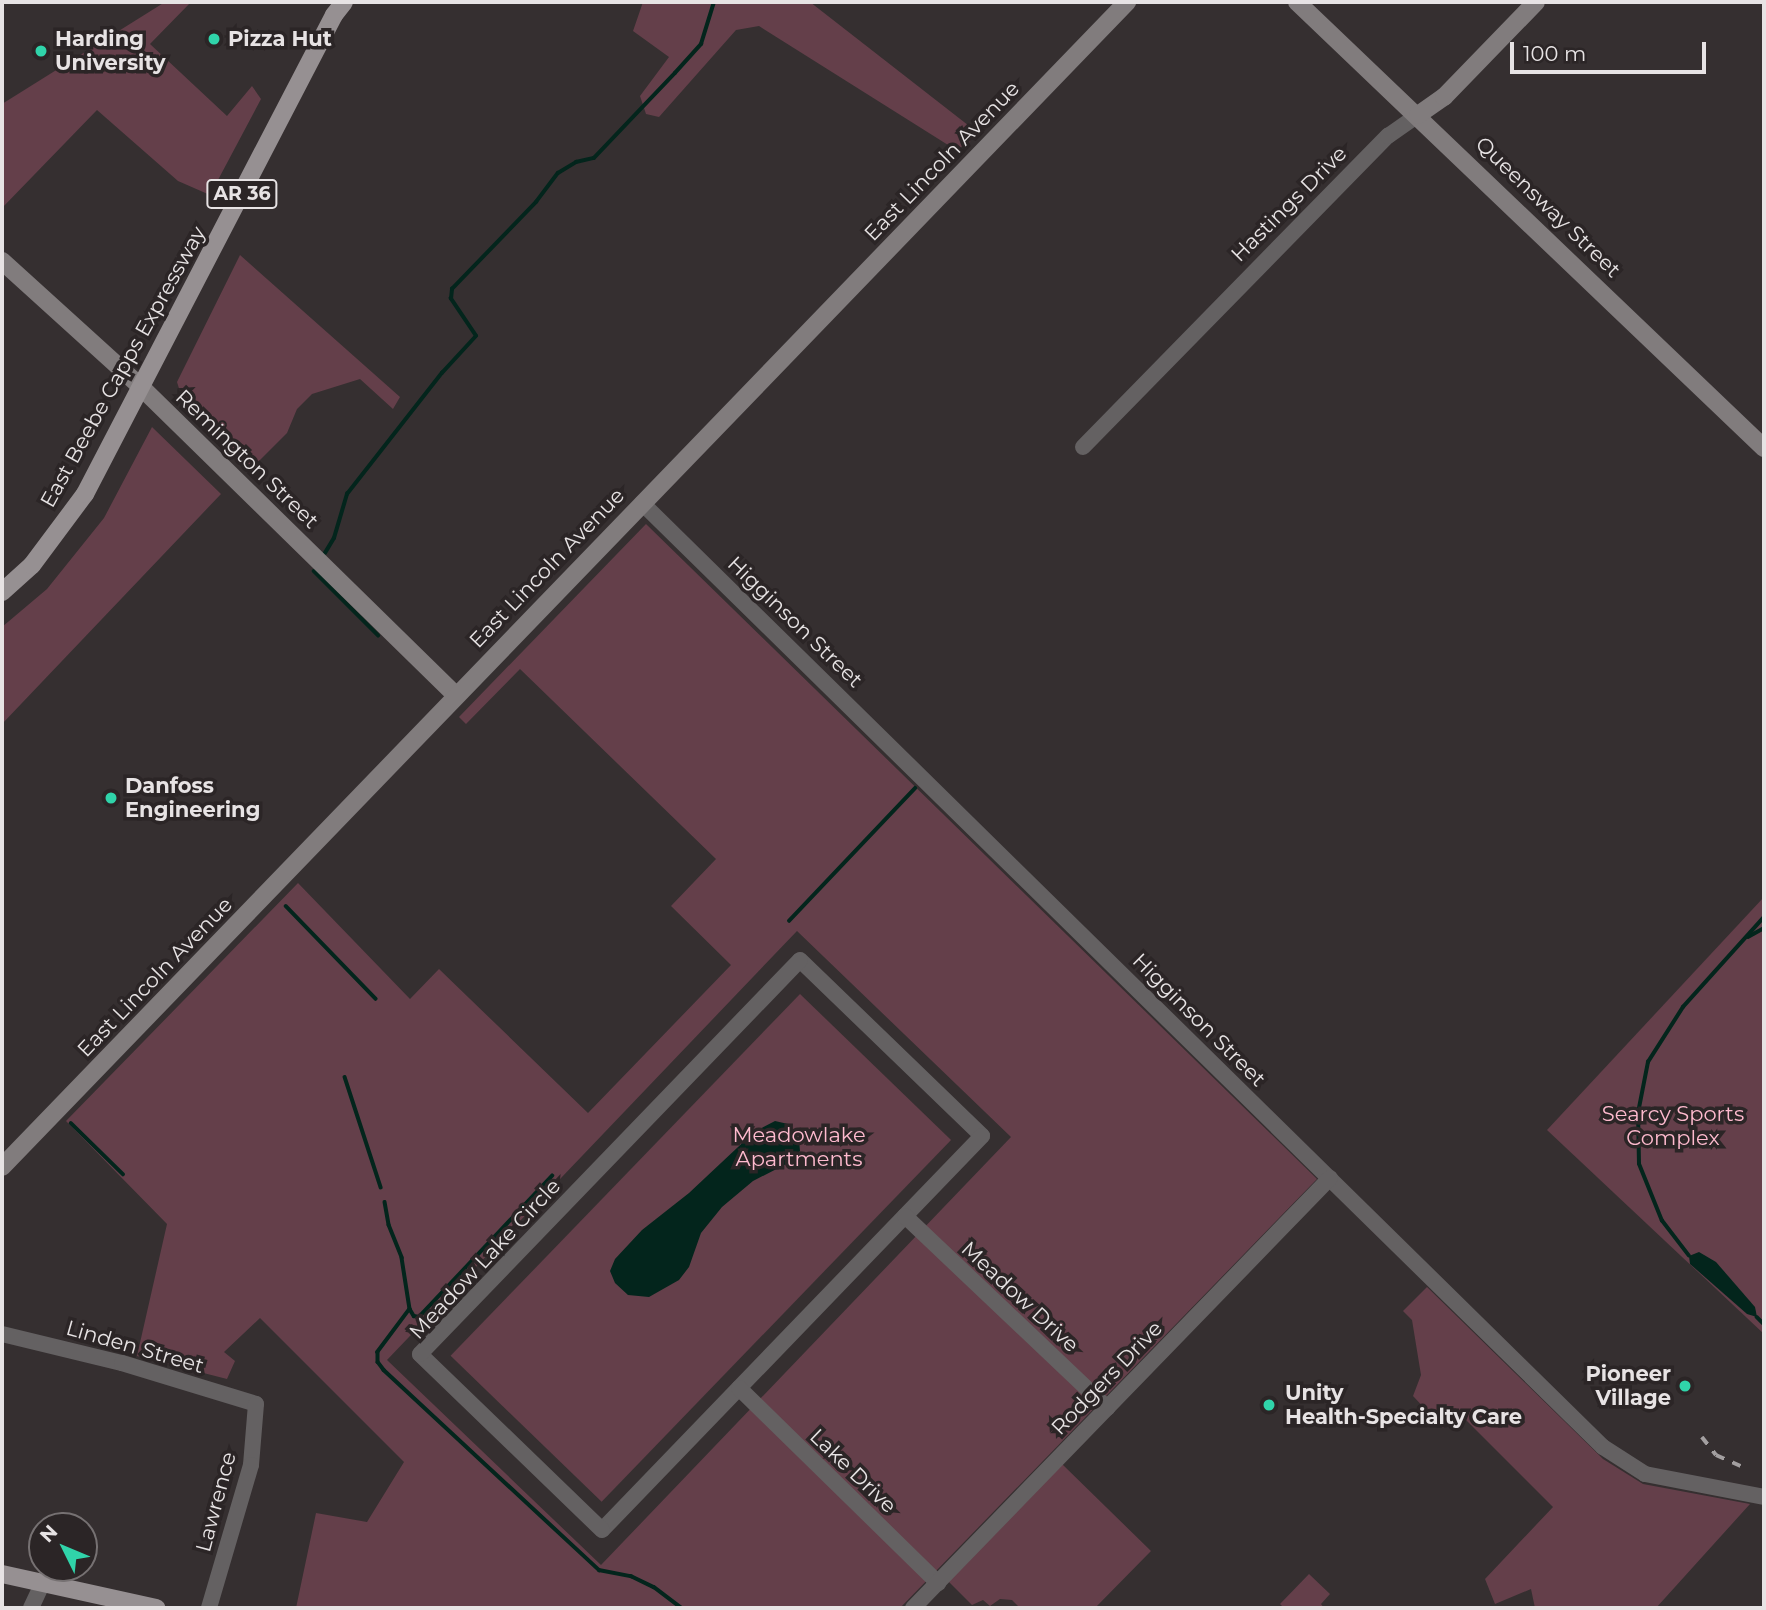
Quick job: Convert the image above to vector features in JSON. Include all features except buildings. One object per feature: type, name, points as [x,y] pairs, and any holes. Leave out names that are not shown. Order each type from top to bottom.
[{"type":"main road","name":"East Beebe Capps Expressway","points":[[2,592],[32,565],[85,494],[334,15],[344,2]]},
{"type":"main road","points":[[2,1574],[156,1608]]},
{"type":"street","name":"East Lincoln Avenue","points":[[2,1167],[1127,2]]},
{"type":"street","name":"Queensway Street","points":[[1297,2],[1419,115],[1764,449]]},
{"type":"street","name":"Hastings Drive","points":[[1083,447],[1388,136],[1444,97],[1536,2]]},
{"type":"street","name":"Remington Street","points":[[2,261],[97,351],[142,388],[456,695]]},
{"type":"street","name":"Higginson Street","points":[[642,503],[1603,1447],[1645,1474],[1764,1497]]},
{"type":"street","name":"Meadow Lake Circle","points":[[800,960],[982,1136],[905,1216],[602,1530],[420,1354],[800,960]]},
{"type":"street","name":"Rodgers Drive","points":[[913,1608],[1330,1178]]},
{"type":"street","name":"Meadow Drive","points":[[905,1216],[1107,1408]]},
{"type":"street","name":"Linden Street","points":[[2,1334],[122,1363],[256,1404]]},
{"type":"street","name":"Lake Drive","points":[[739,1388],[938,1583]]},
{"type":"street","name":"Lawrence","points":[[209,1608],[251,1465],[256,1404]]},
{"type":"street","points":[[31,1608],[42,1584]]},
{"type":"green space","points":[[165,2],[191,2],[150,44],[227,116],[252,86],[261,99],[210,195],[178,181],[97,110],[2,208],[2,104]]},
{"type":"green space","points":[[643,2],[810,2],[973,129],[970,142],[956,150],[759,26],[736,30],[659,117],[646,114],[640,96],[669,57],[633,31]]},
{"type":"green space","points":[[240,255],[400,397],[393,409],[360,379],[312,394],[297,409],[287,433],[252,468],[182,398],[177,382]]},
{"type":"green space","points":[[152,427],[221,494],[2,724],[2,627],[47,589],[104,518]]},
{"type":"green space","points":[[646,524],[1317,1179],[900,1608],[296,1608],[316,1513],[367,1522],[404,1462],[260,1318],[224,1352],[235,1361],[227,1379],[137,1356],[167,1224],[66,1121],[298,883],[410,999],[439,969],[588,1113],[731,965],[671,906],[716,859],[520,669],[466,724],[459,717]],"holes":[[[797,931],[1011,1137],[601,1565],[387,1360]]]},
{"type":"green space","name":"Searcy Sports Complex","points":[[1764,897],[1764,1334],[1547,1130]]},
{"type":"green space","name":"Meadowlake Apartments","points":[[800,994],[951,1140],[602,1502],[451,1356]]},
{"type":"green space","points":[[1427,1287],[1603,1459],[1643,1484],[1750,1504],[1656,1608],[1535,1608],[1531,1589],[1495,1604],[1485,1579],[1553,1507],[1458,1412],[1443,1428],[1413,1396],[1421,1375],[1412,1320],[1403,1311]]},
{"type":"green space","points":[[1062,1464],[1151,1551],[1095,1608],[1020,1608],[1012,1600],[1000,1599],[990,1606],[983,1600],[972,1605],[948,1581]]},
{"type":"green space","points":[[1309,1574],[1330,1594],[1321,1604],[1324,1608],[1284,1608],[1280,1604]]},
{"type":"shaded area","points":[[775,1121],[788,1124],[799,1140],[800,1151],[790,1162],[753,1181],[722,1207],[701,1233],[689,1267],[679,1280],[649,1297],[628,1295],[615,1283],[610,1271],[615,1259],[642,1230],[689,1193],[754,1132]]},
{"type":"shaded area","points":[[1699,1252],[1716,1262],[1755,1307],[1757,1317],[1747,1314],[1690,1264],[1689,1256]]},
{"type":"waterway","points":[[325,553],[334,538],[347,494],[442,373],[476,336],[451,299],[452,289],[536,202],[558,173],[576,162],[594,158],[675,73],[701,44],[714,2]]},
{"type":"waterway","points":[[314,571],[378,635]]},
{"type":"waterway","points":[[789,921],[915,788]]},
{"type":"waterway","points":[[286,906],[376,999]]},
{"type":"waterway","points":[[1689,1256],[1662,1221],[1639,1164],[1638,1113],[1648,1062],[1683,1007],[1764,917]]},
{"type":"waterway","points":[[1748,937],[1764,928]]},
{"type":"waterway","points":[[345,1077],[381,1187]]},
{"type":"waterway","points":[[71,1123],[123,1174]]},
{"type":"waterway","points":[[385,1202],[389,1225],[402,1258],[410,1309],[414,1316],[419,1317],[552,1176]]},
{"type":"waterway","points":[[410,1309],[378,1352],[378,1362],[384,1370],[599,1570],[631,1576],[654,1587],[682,1608]]},
{"type":"waterway","points":[[1757,1317],[1764,1324]]},
{"type":"railway","points":[[1702,1437],[1716,1455],[1741,1466]]},
{"type":"place","name":"Pizza Hut","points":[[214,39]]},
{"type":"place","name":"Harding University","points":[[41,51]]},
{"type":"place","name":"Danfoss Engineering","points":[[111,798]]},
{"type":"place","name":"Pioneer Village","points":[[1685,1386]]},
{"type":"place","name":"Unity Health-Specialty Care","points":[[1269,1405]]}]
